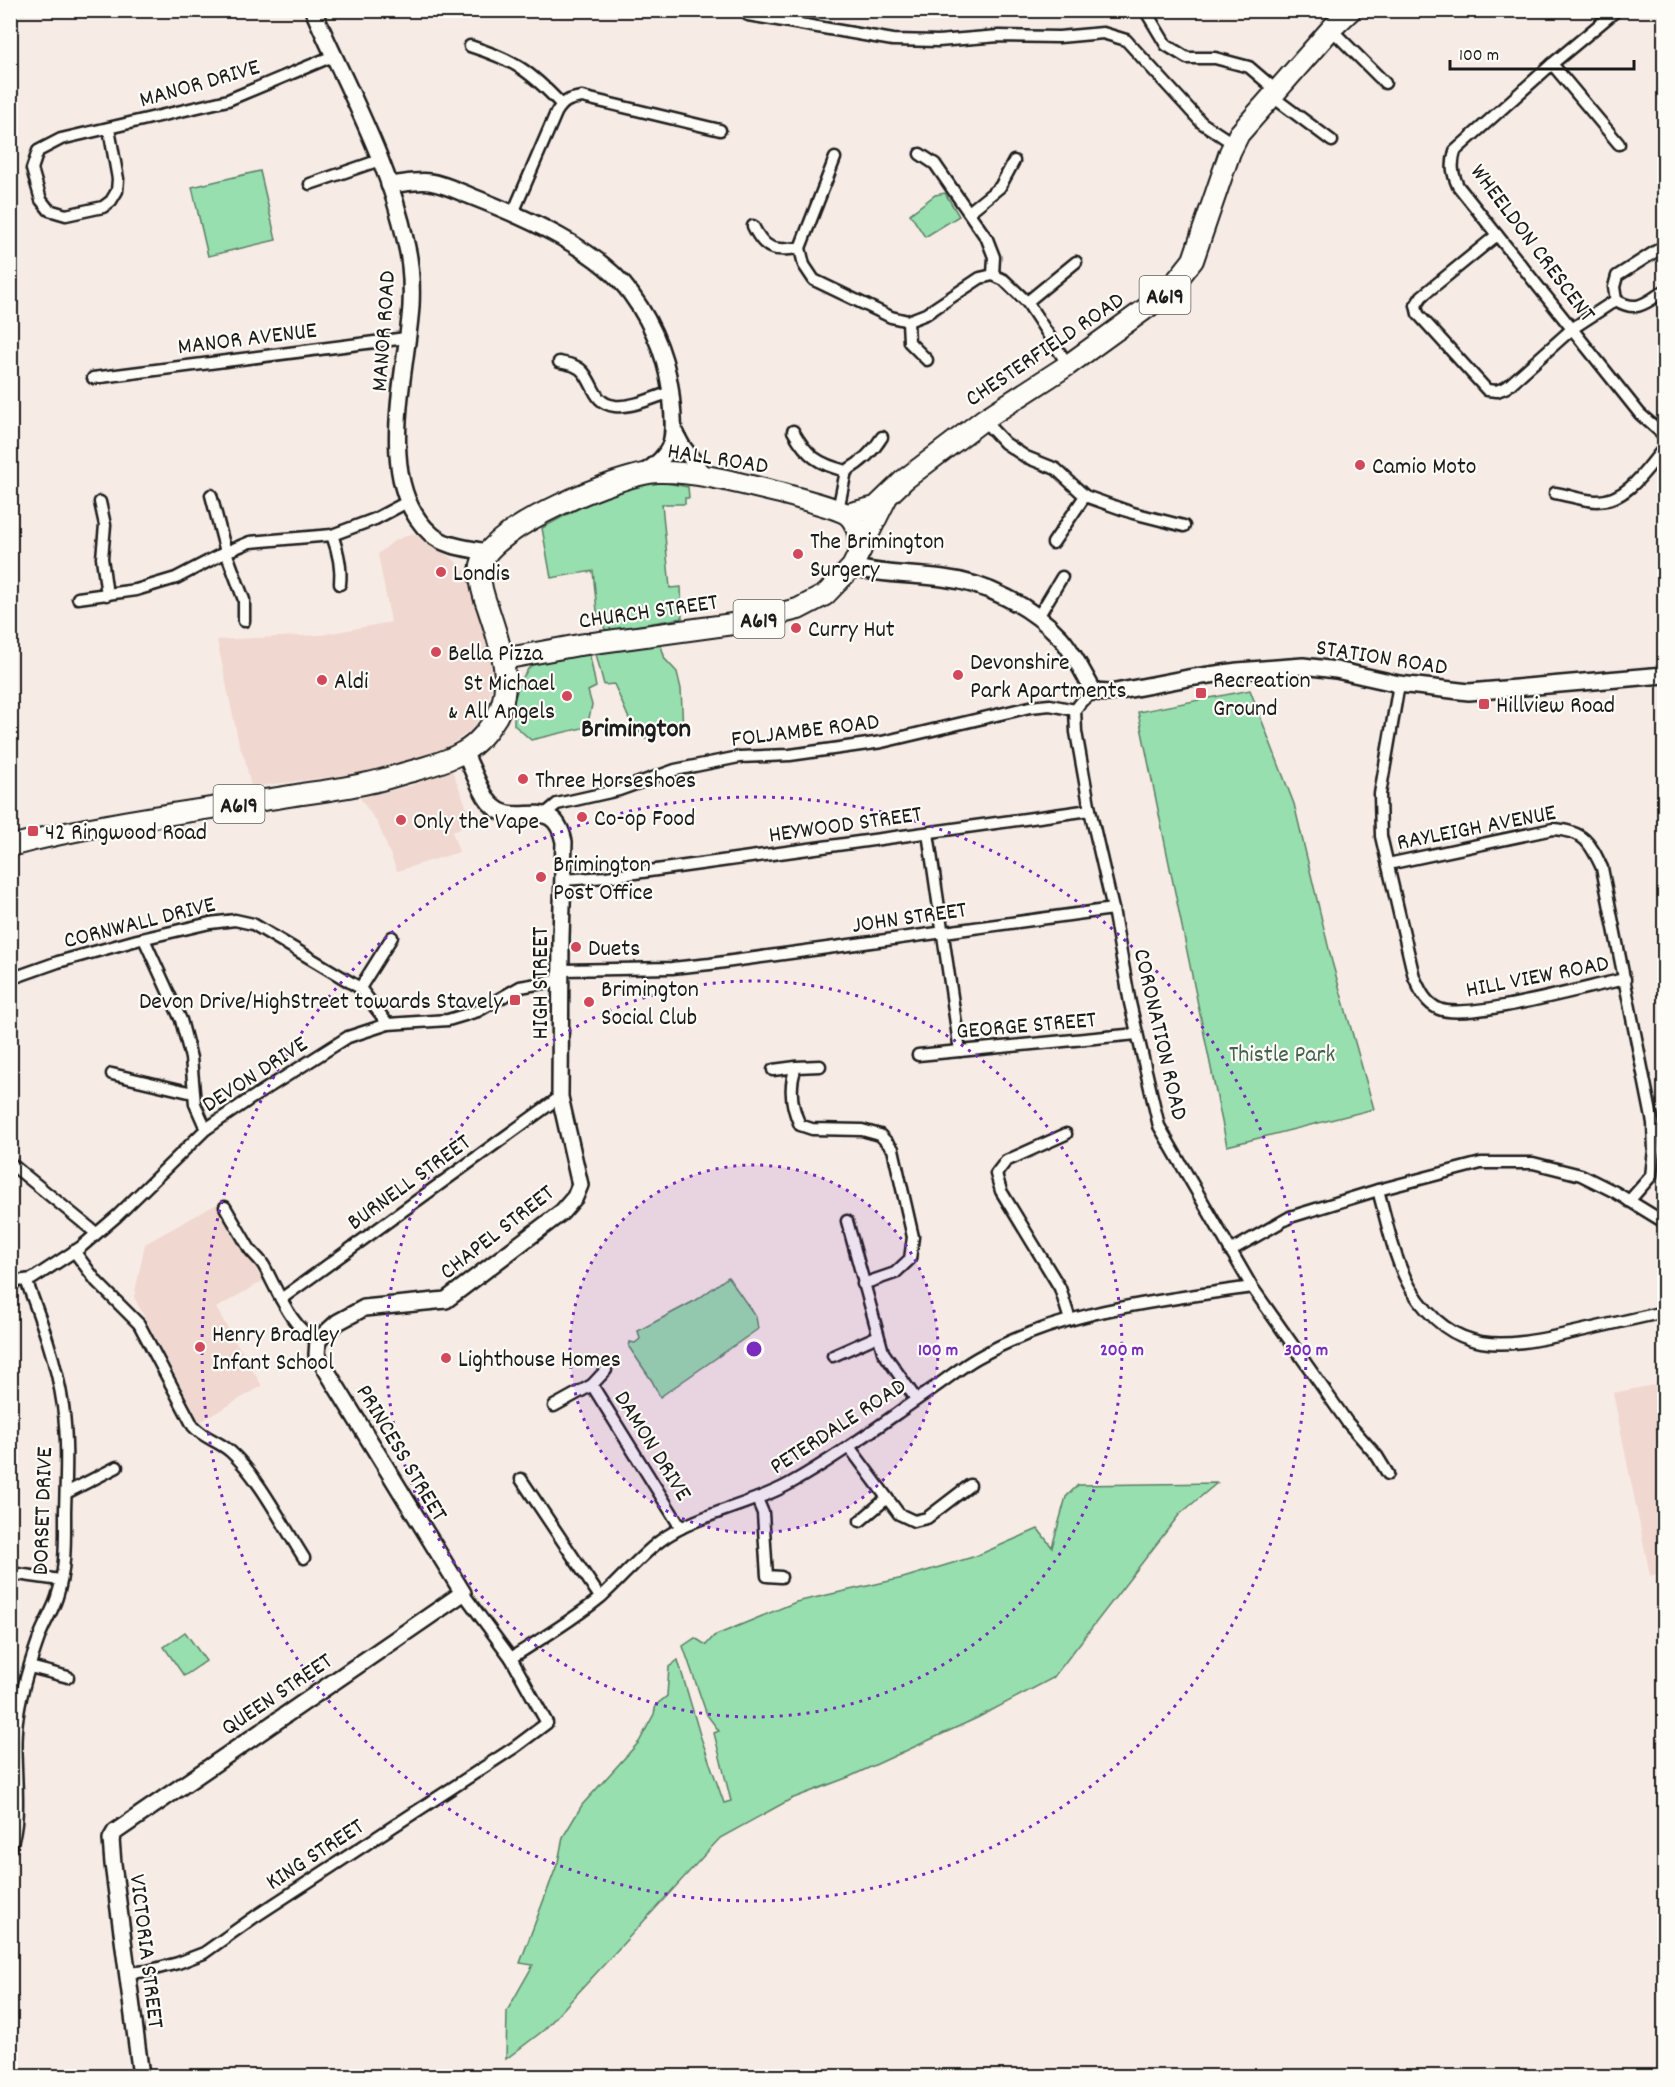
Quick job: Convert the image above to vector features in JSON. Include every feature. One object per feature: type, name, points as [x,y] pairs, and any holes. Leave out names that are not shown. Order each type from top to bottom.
[{"type":"highway","name":"CHESTERFIELD ROAD","points":[[842,512],[876,507],[904,480],[983,420],[1068,365],[1166,294],[1193,260],[1239,134],[1331,29],[1351,10]]},
{"type":"highway","name":"HALL ROAD","points":[[486,552],[500,538],[562,503],[618,480],[643,473],[662,472],[705,477],[791,496],[842,512]]},
{"type":"highway","name":"CHURCH STREET","points":[[503,659],[639,636],[740,623],[798,609],[825,595],[856,559],[886,499]]},
{"type":"highway","points":[[842,512],[855,525],[859,538],[856,559]]},
{"type":"highway","name":"A619","points":[[10,846],[99,827],[369,783],[434,765],[464,752],[489,729],[502,706],[506,692],[503,659],[480,583],[481,565],[486,552]]},
{"type":"highway","name":"A619","points":[[506,692],[522,671],[544,651]]},
{"type":"street","name":"MANOR ROAD","points":[[313,10],[396,200],[411,272],[411,307],[398,433],[397,463],[401,485],[415,514],[431,534],[450,544],[486,552]]},
{"type":"street","points":[[749,10],[748,15],[893,40],[938,41],[999,36],[1059,37],[1103,33],[1126,40],[1202,123],[1234,144]]},
{"type":"street","points":[[1145,10],[1166,45],[1187,58],[1215,58],[1250,67],[1275,94],[1332,141]]},
{"type":"street","name":"WHEELDON CRESCENT","points":[[1617,10],[1552,64],[1455,151],[1451,165],[1458,186],[1640,414],[1665,435]]},
{"type":"street","points":[[1331,29],[1385,83]]},
{"type":"street","points":[[470,46],[500,56],[532,74],[561,104]]},
{"type":"street","name":"MANOR DRIVE","points":[[108,129],[118,178],[117,191],[111,201],[103,207],[66,215],[49,210],[41,200],[32,169],[38,151],[61,139],[228,100],[333,56]]},
{"type":"street","points":[[1552,64],[1619,144]]},
{"type":"street","points":[[513,213],[561,104],[570,99],[582,97],[720,130]]},
{"type":"street","points":[[920,154],[935,164],[992,249],[993,275]]},
{"type":"street","points":[[835,158],[800,248],[804,265],[814,280],[891,317],[908,321],[926,314],[980,278],[993,275],[1004,280],[1027,302],[1068,365]]},
{"type":"street","points":[[310,184],[380,160]]},
{"type":"street","points":[[969,212],[1000,187],[1014,161]]},
{"type":"street","points":[[389,185],[430,182],[513,213],[547,229],[584,252],[614,276],[630,292],[655,334],[664,356],[671,392],[675,433],[705,477]]},
{"type":"street","points":[[753,226],[760,242],[777,251],[800,248]]},
{"type":"street","points":[[1497,235],[1422,296],[1416,305],[1418,314],[1487,390],[1497,391],[1507,387],[1573,328],[1616,300]]},
{"type":"street","points":[[1665,246],[1617,276],[1614,287],[1616,300],[1627,307],[1640,306],[1665,291]]},
{"type":"street","points":[[1027,302],[1076,261]]},
{"type":"street","points":[[908,321],[909,342],[927,360]]},
{"type":"street","name":"MANOR AVENUE","points":[[93,378],[406,338]]},
{"type":"street","points":[[559,362],[576,366],[585,373],[593,391],[601,401],[616,406],[671,392]]},
{"type":"street","points":[[983,420],[1005,443],[1026,457],[1056,469],[1085,496],[1133,513],[1184,526]]},
{"type":"street","points":[[793,431],[801,446],[812,458],[846,471]]},
{"type":"street","points":[[643,473],[664,457],[675,433]]},
{"type":"street","points":[[842,512],[846,471],[867,456],[882,437]]},
{"type":"street","points":[[1556,493],[1598,501],[1618,496],[1631,487],[1665,448]]},
{"type":"street","points":[[211,495],[226,552],[244,600],[244,621]]},
{"type":"street","points":[[1053,543],[1085,496]]},
{"type":"street","points":[[78,598],[136,590],[176,578],[250,542],[332,535],[375,519],[409,501]]},
{"type":"street","points":[[100,502],[105,525],[102,558],[107,595]]},
{"type":"street","points":[[332,535],[338,550],[341,570],[340,584]]},
{"type":"street","points":[[856,559],[867,571],[945,578],[978,585],[1038,617],[1062,638],[1094,692],[1075,710]]},
{"type":"street","points":[[1038,617],[1062,577]]},
{"type":"street","name":"STATION ROAD","points":[[1094,692],[1110,693],[1238,671],[1303,666],[1336,670],[1400,684],[1469,692],[1665,675]]},
{"type":"street","name":"HILL VIEW ROAD","points":[[1400,684],[1380,794],[1381,836],[1414,977],[1422,995],[1439,1009],[1460,1012],[1485,1010],[1624,979]]},
{"type":"street","name":"FOLJAMBE ROAD","points":[[544,814],[557,804],[619,790],[675,770],[739,757],[802,754],[882,742],[1030,707],[1050,705],[1075,710]]},
{"type":"street","name":"CORONATION ROAD","points":[[1075,710],[1076,732],[1090,810],[1113,909],[1137,1034],[1159,1126],[1252,1287],[1347,1422],[1377,1456],[1388,1474]]},
{"type":"street","points":[[464,752],[490,803],[501,811],[517,817],[534,813],[544,814]]},
{"type":"street","name":"HEYWOOD STREET","points":[[563,880],[606,877],[1090,810]]},
{"type":"street","name":"HIGH STREET","points":[[544,814],[557,822],[564,842],[560,1097]]},
{"type":"street","name":"RAYLEIGH AVENUE","points":[[1388,864],[1553,829],[1572,830],[1584,838],[1595,852],[1602,868],[1653,1123],[1654,1150],[1651,1176],[1629,1201]]},
{"type":"street","points":[[928,833],[960,1051]]},
{"type":"street","name":"JOHN STREET","points":[[562,975],[710,964],[1113,909]]},
{"type":"street","name":"CORNWALL DRIVE","points":[[10,979],[58,962],[144,939],[210,923],[235,920],[253,924],[360,988],[388,1024]]},
{"type":"street","points":[[360,988],[392,937]]},
{"type":"street","points":[[144,939],[180,1020],[191,1058],[195,1104],[206,1130]]},
{"type":"street","name":"DEVON DRIVE","points":[[10,1282],[32,1278],[74,1251],[117,1216],[206,1130],[348,1037],[388,1024],[448,1020],[478,1011],[520,987],[562,975]]},
{"type":"street","name":"GEORGE STREET","points":[[918,1055],[1137,1034]]},
{"type":"street","points":[[773,1070],[820,1066]]},
{"type":"street","points":[[796,1067],[791,1081],[794,1112],[800,1125],[812,1129],[862,1130],[880,1135],[893,1149],[913,1237],[910,1259],[895,1273],[863,1284]]},
{"type":"street","points":[[112,1074],[193,1093]]},
{"type":"street","name":"BURNELL STREET","points":[[281,1299],[560,1097]]},
{"type":"street","name":"CHAPEL STREET","points":[[318,1340],[338,1322],[364,1308],[446,1300],[562,1212],[575,1197],[580,1185],[560,1097]]},
{"type":"street","points":[[1066,1134],[1006,1161],[996,1174],[1000,1191],[1060,1288],[1070,1320]]},
{"type":"street","points":[[10,1163],[96,1233]]},
{"type":"street","points":[[1230,1251],[1290,1217],[1378,1190],[1480,1163],[1533,1163],[1581,1175],[1665,1222]]},
{"type":"street","points":[[1378,1190],[1399,1261],[1410,1287],[1424,1307],[1444,1326],[1467,1339],[1496,1345],[1525,1343],[1665,1312]]},
{"type":"street","points":[[225,1207],[302,1330],[311,1338],[318,1340]]},
{"type":"street","points":[[848,1221],[883,1352],[916,1400]]},
{"type":"street","points":[[74,1251],[97,1282],[139,1324],[193,1426],[200,1434],[230,1451],[246,1467],[304,1558]]},
{"type":"street","name":"DORSET DRIVE","points":[[10,1849],[16,1837],[17,1820],[14,1724],[41,1633],[57,1597],[65,1555],[66,1451],[63,1407],[56,1371],[26,1280]]},
{"type":"street","name":"PETERDALE ROAD","points":[[511,1658],[600,1598],[660,1541],[681,1528],[787,1485],[850,1448],[871,1430],[976,1358],[1027,1334],[1070,1320],[1135,1304],[1252,1287]]},
{"type":"street","points":[[833,1356],[878,1336]]},
{"type":"street","name":"PRINCESS STREET","points":[[318,1340],[317,1355],[464,1593],[511,1658],[547,1723]]},
{"type":"street","name":"DAMON DRIVE","points":[[554,1406],[592,1385],[606,1370]]},
{"type":"street","name":"DAMON DRIVE","points":[[592,1385],[681,1528]]},
{"type":"street","points":[[850,1448],[899,1514],[914,1521],[927,1518],[970,1485]]},
{"type":"street","points":[[66,1493],[117,1467]]},
{"type":"street","points":[[521,1479],[600,1598]]},
{"type":"street","points":[[757,1499],[763,1513],[767,1576],[781,1576]]},
{"type":"street","points":[[860,1521],[886,1499]]},
{"type":"street","points":[[10,1573],[60,1580]]},
{"type":"street","name":"QUEEN STREET","points":[[115,1832],[464,1593]]},
{"type":"street","points":[[30,1667],[68,1677]]},
{"type":"street","name":"KING STREET","points":[[128,1973],[147,1971],[204,1953],[547,1723]]},
{"type":"street","name":"VICTORIA STREET","points":[[115,1832],[111,1839],[141,2076]]},
{"type":"shaded area","points":[[413,533],[454,560],[465,571],[490,653],[493,685],[484,710],[471,730],[447,747],[376,771],[251,787],[239,744],[217,640],[321,635],[391,622],[378,554],[394,541]]},
{"type":"shaded area","points":[[452,770],[473,823],[452,831],[459,852],[397,871],[378,824],[360,798],[410,786]]},
{"type":"shaded area","name":"Henry Bradley Infant School","points":[[217,1204],[263,1281],[216,1308],[262,1386],[200,1422],[134,1297],[145,1244]]},
{"type":"shaded area","points":[[1664,1383],[1664,1576],[1650,1575],[1613,1393]]},
{"type":"green space","points":[[260,171],[276,240],[208,256],[192,187]]},
{"type":"green space","points":[[945,193],[959,216],[925,237],[910,214],[935,195]]},
{"type":"green space","points":[[651,480],[688,487],[689,498],[685,498],[685,504],[662,504],[670,588],[681,587],[682,618],[606,631],[597,611],[593,571],[551,578],[542,528],[592,501]]},
{"type":"green space","points":[[660,642],[665,659],[677,672],[681,689],[683,730],[645,739],[630,721],[614,684],[604,685],[595,650]]},
{"type":"green space","points":[[589,651],[596,687],[588,691],[592,705],[587,727],[531,740],[514,725],[514,700],[520,682],[528,669],[539,658]]},
{"type":"green space","name":"Thistle Park","points":[[1250,690],[1294,804],[1332,962],[1374,1109],[1227,1146],[1138,712]]},
{"type":"green space","points":[[728,1277],[756,1317],[758,1329],[660,1397],[629,1347],[630,1342],[635,1343],[640,1339],[638,1331],[698,1299]]},
{"type":"green space","points":[[1217,1483],[1179,1515],[1053,1678],[977,1718],[849,1777],[791,1799],[720,1838],[544,2030],[506,2059],[507,2011],[533,1965],[520,1963],[558,1862],[563,1837],[582,1805],[639,1742],[654,1714],[656,1705],[667,1696],[669,1667],[678,1660],[700,1735],[724,1803],[731,1801],[714,1733],[719,1731],[707,1715],[683,1646],[695,1638],[706,1645],[714,1636],[796,1602],[903,1578],[976,1556],[1038,1529],[1052,1547],[1066,1497],[1078,1485]]},
{"type":"green space","points":[[185,1632],[206,1661],[184,1676],[164,1647]]},
{"type":"place","name":"Camio Moto","points":[[1360,465]]},
{"type":"place","name":"The Brimington Surgery","points":[[798,554]]},
{"type":"place","name":"Londis","points":[[441,572]]},
{"type":"place","name":"Curry Hut","points":[[796,628]]},
{"type":"place","name":"Bella Pizza","points":[[436,652]]},
{"type":"place","name":"Devonshire Park Apartments","points":[[958,675]]},
{"type":"place","name":"Aldi","points":[[322,680]]},
{"type":"place","name":"Recreation Ground","points":[[1201,693]]},
{"type":"place","name":"St Michael & All Angels","points":[[567,696]]},
{"type":"place","name":"Hillview Road","points":[[1484,704]]},
{"type":"place","name":"Three Horseshoes","points":[[523,779]]},
{"type":"place","name":"Co-op Food","points":[[582,817]]},
{"type":"place","name":"Only the Vape","points":[[401,820]]},
{"type":"place","name":"42 Ringwood Road","points":[[33,831]]},
{"type":"place","name":"Brimington Post Office","points":[[541,877]]},
{"type":"place","name":"Duets","points":[[576,947]]},
{"type":"place","name":"Devon Drive/HighStreet towards Stavely","points":[[515,1000]]},
{"type":"place","name":"Brimington Social Club","points":[[589,1002]]},
{"type":"place","name":"Henry Bradley Infant School","points":[[200,1347]]},
{"type":"place","name":"Lighthouse Homes","points":[[446,1358]]},
{"type":"district","name":"Brimington","points":[[636,727]]}]
